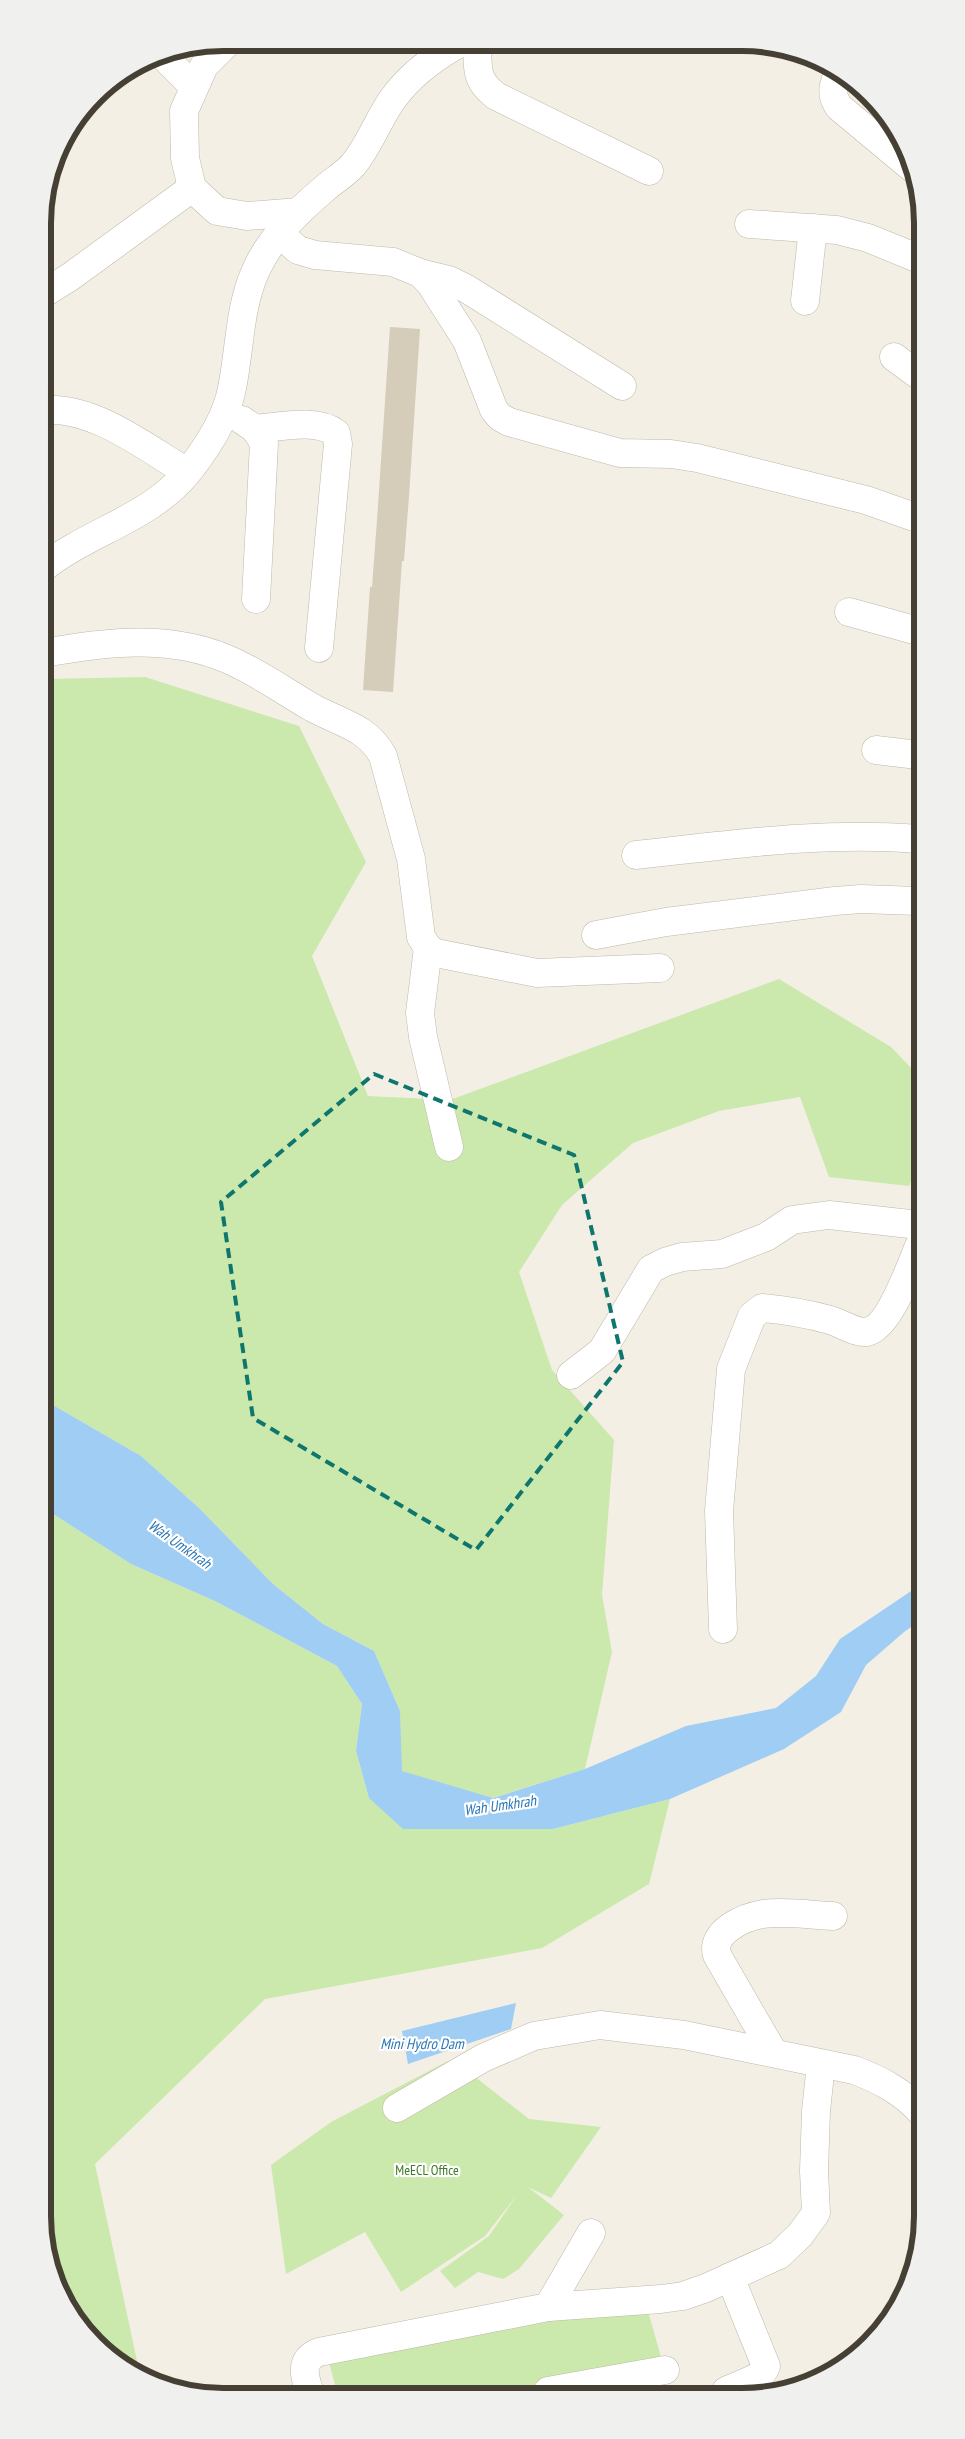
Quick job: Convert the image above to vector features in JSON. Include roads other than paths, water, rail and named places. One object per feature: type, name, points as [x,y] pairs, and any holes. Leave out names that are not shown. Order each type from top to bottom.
[{"type":"street","points":[[52,562],[79,544],[136,516],[167,494],[187,472],[227,409],[245,306],[256,270],[279,233],[299,212],[353,164],[392,99],[434,58],[446,51]]},
{"type":"street","points":[[477,51],[478,76],[485,88],[496,96],[649,171]]},
{"type":"street","points":[[218,52],[204,66],[184,111],[184,158],[192,188],[217,211],[247,216],[299,212]]},
{"type":"street","points":[[167,60],[194,87]]},
{"type":"street","points":[[836,79],[832,90],[833,99],[838,107],[902,160]]},
{"type":"street","points":[[52,288],[192,188]]},
{"type":"street","points":[[749,224],[836,230],[868,238],[914,257]]},
{"type":"street","points":[[805,301],[813,228]]},
{"type":"street","points":[[279,233],[298,250],[315,255],[393,262],[420,273],[449,280],[467,289],[622,386]]},
{"type":"street","points":[[420,273],[430,282],[467,341],[494,410],[509,422],[620,453],[671,454],[697,458],[866,500],[914,517]]},
{"type":"street","points":[[894,358],[914,372]]},
{"type":"street","points":[[227,409],[255,429],[264,443],[256,599]]},
{"type":"street","points":[[52,410],[88,415],[187,472]]},
{"type":"street","points":[[255,429],[318,425],[329,428],[336,433],[338,444],[319,648]]},
{"type":"street","points":[[850,612],[914,630]]},
{"type":"street","points":[[52,652],[117,643],[184,646],[210,652],[255,673],[312,708],[364,733],[375,742],[383,756],[411,859],[421,937],[428,948],[443,954],[537,972],[660,968]]},
{"type":"street","points":[[876,750],[914,754]]},
{"type":"street","points":[[636,855],[825,837],[871,836],[914,839]]},
{"type":"street","points":[[596,935],[666,922],[861,898],[914,901]]},
{"type":"street","points":[[428,948],[420,1013],[423,1037],[449,1148]]},
{"type":"street","points":[[570,1375],[602,1351],[651,1269],[665,1262],[682,1257],[722,1254],[766,1237],[792,1220],[829,1215],[914,1224]]},
{"type":"street","points":[[723,1629],[719,1511],[731,1369],[752,1316],[762,1308],[784,1310],[831,1320],[862,1331],[869,1331],[881,1323],[891,1307],[913,1258]]},
{"type":"street","points":[[772,2052],[717,1955],[715,1947],[717,1940],[723,1932],[733,1926],[763,1914],[832,1916]]},
{"type":"street","points":[[397,2108],[484,2058],[534,2036],[600,2025],[684,2035],[854,2070],[879,2080],[903,2094],[913,2104]]},
{"type":"street","points":[[308,2388],[304,2376],[305,2362],[310,2356],[319,2352],[548,2306],[682,2296],[779,2255],[800,2235],[816,2213],[814,2171],[816,2111],[821,2064]]},
{"type":"street","points":[[548,2306],[591,2233]]},
{"type":"street","points":[[730,2277],[766,2366],[765,2371],[760,2375],[732,2388]]},
{"type":"street","points":[[569,2388],[665,2370]]},
{"type":"water","name":"Wah Umkhrah","points":[[51,1404],[141,1456],[199,1508],[273,1584],[323,1624],[374,1651],[400,1711],[402,1771],[493,1798],[585,1769],[686,1726],[776,1708],[816,1676],[840,1639],[913,1590],[913,1626],[866,1665],[841,1712],[784,1749],[670,1799],[553,1829],[403,1829],[369,1798],[356,1751],[362,1704],[337,1666],[217,1602],[131,1564],[51,1513]]},
{"type":"water","name":"Mini Hydro Dam","points":[[516,2003],[511,2029],[408,2064],[402,2031]]},
{"type":"park label","name":"MeECL Office","points":[[427,2170]]}]
